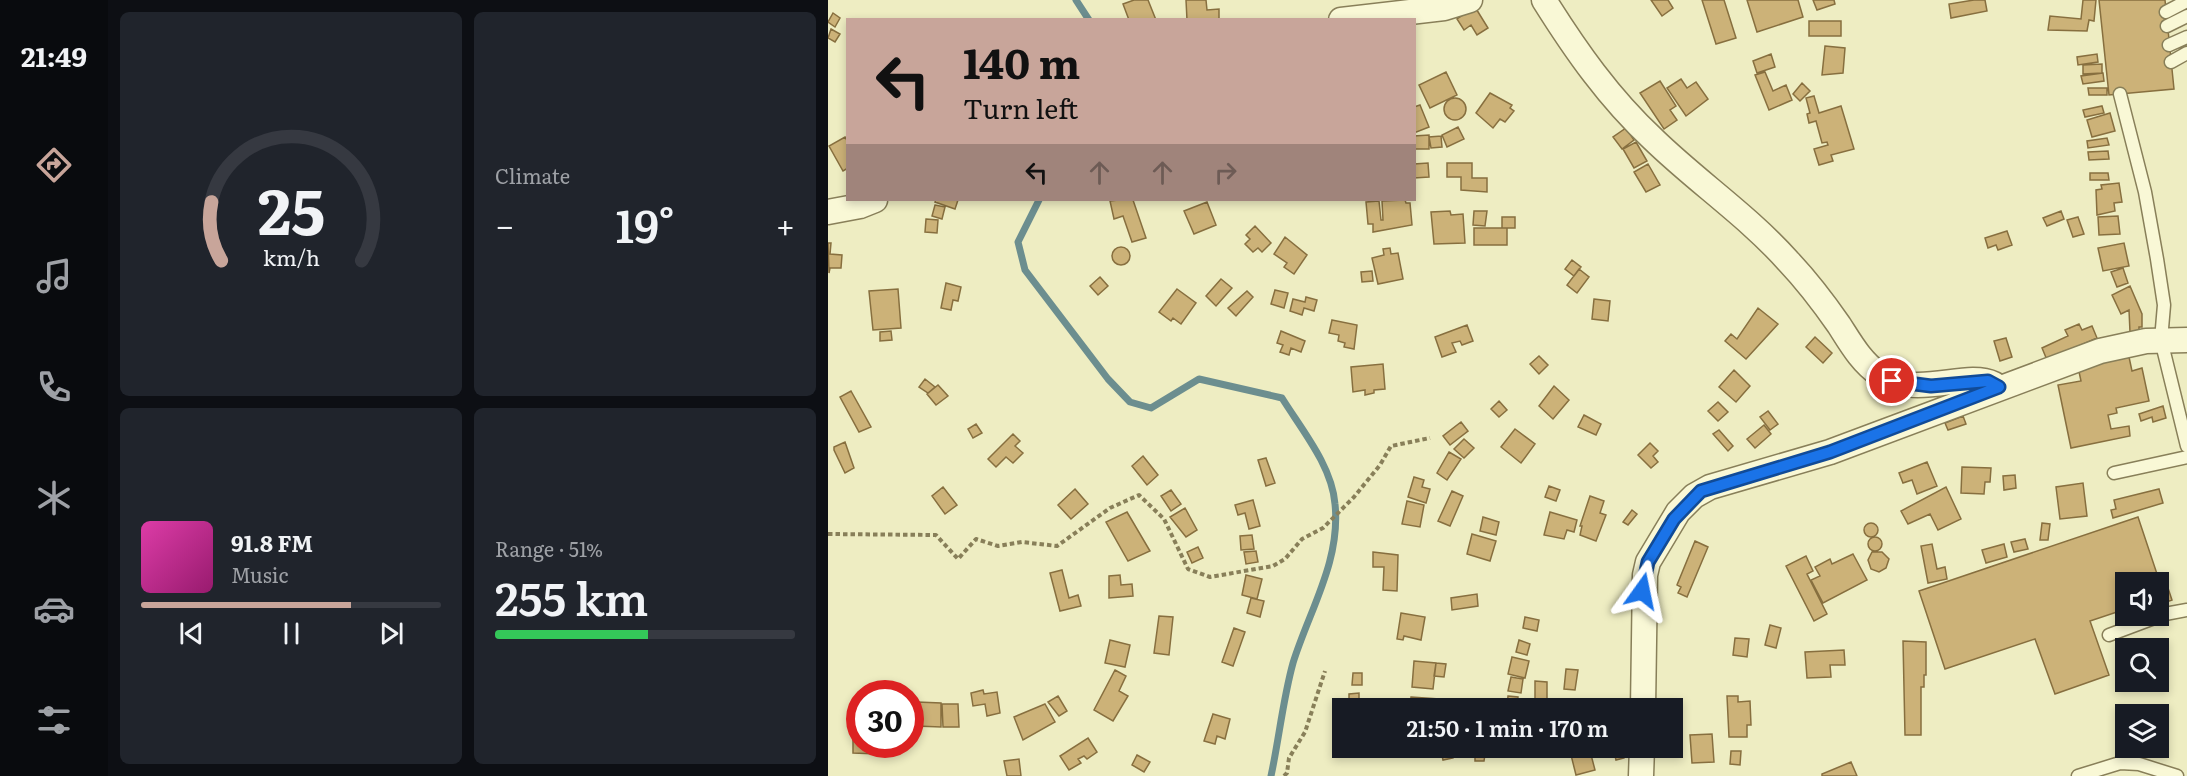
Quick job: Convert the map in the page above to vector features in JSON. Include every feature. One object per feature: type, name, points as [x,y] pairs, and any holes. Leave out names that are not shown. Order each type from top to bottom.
[{"type":"street","points":[[1352,18],[1416,6],[1470,0]]},
{"type":"street","points":[[1544,0],[1584,63],[1624,109],[1652,138],[1786,258],[1812,287],[1870,367],[1892,381],[1906,384],[1988,381],[1999,387]]},
{"type":"street","points":[[828,212],[860,206],[872,201]]},
{"type":"street","points":[[1642,698],[1645,575],[1648,562],[1674,519],[1694,496],[1710,487],[1830,452],[2100,351],[2161,340],[2187,340]]},
{"type":"street","points":[[1641,776],[1642,758]]},
{"type":"lane","points":[[2166,12],[2187,1]]},
{"type":"lane","points":[[2167,26],[2187,16]]},
{"type":"lane","points":[[2169,45],[2187,37]]},
{"type":"lane","points":[[2171,62],[2187,53]]},
{"type":"lane","points":[[2121,94],[2145,192],[2157,259],[2164,305],[2161,340],[2187,446]]},
{"type":"lane","points":[[2114,473],[2187,457]]},
{"type":"lane","points":[[2109,634],[2165,614],[2187,610]]},
{"type":"lane","points":[[2078,776],[2120,763],[2139,764],[2177,776]]},
{"type":"path","points":[[828,534],[936,535],[958,559],[976,539],[998,546],[1022,542],[1057,546],[1110,508],[1139,495],[1164,519],[1188,569],[1210,577],[1273,566],[1284,559],[1302,539],[1323,528],[1354,497],[1380,465],[1391,446],[1430,438]]},
{"type":"path","points":[[1284,776],[1287,773],[1289,758],[1305,732],[1325,671]]},
{"type":"building","points":[[1134,0],[1148,0],[1155,18],[1128,18],[1123,4]]},
{"type":"building","points":[[1186,0],[1206,0],[1207,10],[1219,9],[1219,18],[1187,18]]},
{"type":"building","points":[[1651,0],[1668,0],[1673,8],[1662,16]]},
{"type":"building","points":[[1702,0],[1724,0],[1736,38],[1716,44]]},
{"type":"building","points":[[1747,0],[1798,0],[1803,17],[1757,32]]},
{"type":"building","points":[[1813,0],[1834,0],[1835,4],[1817,10]]},
{"type":"building","points":[[1985,0],[1987,11],[1951,18],[1949,4]]},
{"type":"building","points":[[2083,0],[2096,0],[2094,21],[2089,20],[2087,31],[2048,30],[2050,16],[2081,19]]},
{"type":"building","points":[[2099,0],[2165,0],[2174,89],[2109,95]]},
{"type":"building","points":[[1475,7],[1488,28],[1477,35],[1471,25],[1464,30],[1457,19]]},
{"type":"building","points":[[833,13],[840,18],[835,27],[828,22]]},
{"type":"building","points":[[1809,21],[1841,21],[1841,36],[1809,36]]},
{"type":"building","points":[[831,29],[840,34],[835,42],[828,38]]},
{"type":"building","points":[[1825,46],[1845,48],[1843,73],[1822,75]]},
{"type":"building","points":[[1771,54],[1775,67],[1757,73],[1753,61]]},
{"type":"building","points":[[2097,54],[2098,62],[2078,65],[2077,57]]},
{"type":"building","points":[[2102,64],[2102,73],[2083,74],[2083,65]]},
{"type":"building","points":[[1446,72],[1457,95],[1430,108],[1419,85]]},
{"type":"building","points":[[1765,72],[1773,91],[1786,85],[1792,100],[1769,110],[1755,75]]},
{"type":"building","points":[[2103,73],[2104,81],[2083,84],[2081,76]]},
{"type":"building","points":[[1681,79],[1687,88],[1696,82],[1708,99],[1686,116],[1667,88]]},
{"type":"building","points":[[1660,81],[1676,106],[1670,110],[1677,120],[1664,129],[1640,93]]},
{"type":"building","points":[[1802,83],[1810,91],[1800,101],[1793,94]]},
{"type":"building","points":[[2088,88],[2107,88],[2107,95],[2089,95]]},
{"type":"building","points":[[1490,93],[1512,105],[1510,108],[1514,111],[1505,122],[1500,119],[1493,128],[1476,113]]},
{"type":"building","points":[[1814,96],[1819,113],[1841,106],[1854,149],[1831,155],[1833,161],[1819,165],[1814,149],[1828,145],[1827,142],[1822,143],[1816,121],[1809,123],[1807,114],[1810,113],[1806,98]]},
{"type":"building","points":[[1455,98],[1463,101],[1466,109],[1463,117],[1455,120],[1447,117],[1444,109],[1447,101]]},
{"type":"building","points":[[1420,105],[1429,127],[1416,132],[1416,106]]},
{"type":"building","points":[[2102,106],[2104,113],[2085,117],[2083,110]]},
{"type":"building","points":[[2110,113],[2115,131],[2092,137],[2087,120]]},
{"type":"building","points":[[1458,127],[1464,139],[1447,147],[1442,135]]},
{"type":"building","points":[[1626,128],[1634,140],[1622,149],[1613,137]]},
{"type":"building","points":[[1429,135],[1429,149],[1416,149],[1416,136]]},
{"type":"building","points":[[1441,136],[1442,147],[1431,148],[1429,137]]},
{"type":"building","points":[[845,137],[846,169],[843,171],[829,146]]},
{"type":"building","points":[[2107,138],[2109,145],[2088,148],[2087,141]]},
{"type":"building","points":[[1636,142],[1647,161],[1634,168],[1623,149]]},
{"type":"building","points":[[2108,151],[2109,159],[2089,160],[2088,152]]},
{"type":"building","points":[[1428,163],[1429,177],[1416,178],[1416,164]]},
{"type":"building","points":[[1447,163],[1472,163],[1472,178],[1487,178],[1487,192],[1461,190],[1461,177],[1447,177]]},
{"type":"building","points":[[1648,164],[1660,185],[1646,192],[1634,172]]},
{"type":"building","points":[[2090,173],[2108,173],[2109,180],[2090,180]]},
{"type":"building","points":[[2119,183],[2122,202],[2114,203],[2115,211],[2097,215],[2096,190],[2102,189],[2101,185]]},
{"type":"building","points":[[936,201],[958,201],[955,209]]},
{"type":"building","points":[[1110,201],[1133,201],[1146,238],[1132,242],[1123,216],[1114,219]]},
{"type":"building","points":[[1379,201],[1381,220],[1383,220],[1382,201],[1410,203],[1412,225],[1373,232],[1373,224],[1368,224],[1366,202]]},
{"type":"building","points":[[1207,202],[1216,225],[1194,234],[1184,211]]},
{"type":"building","points":[[935,205],[945,207],[942,219],[932,216]]},
{"type":"building","points":[[1450,211],[1451,215],[1463,214],[1465,243],[1434,244],[1431,212]]},
{"type":"building","points":[[1474,211],[1487,211],[1485,226],[1473,225]]},
{"type":"building","points":[[2061,211],[2064,219],[2047,226],[2043,218]]},
{"type":"building","points":[[2118,216],[2120,234],[2099,235],[2098,217]]},
{"type":"building","points":[[1502,217],[1515,217],[1515,228],[1502,228]]},
{"type":"building","points":[[2078,217],[2084,234],[2073,237],[2067,220]]},
{"type":"building","points":[[926,219],[938,220],[937,233],[925,232]]},
{"type":"building","points":[[1255,226],[1271,243],[1262,252],[1258,248],[1253,252],[1245,244],[1250,239],[1246,235]]},
{"type":"building","points":[[1474,228],[1507,228],[1507,245],[1474,245]]},
{"type":"building","points":[[2007,231],[2012,245],[1998,250],[1996,245],[1988,248],[1985,238]]},
{"type":"building","points":[[1285,237],[1307,255],[1294,274],[1284,267],[1287,263],[1274,254]]},
{"type":"building","points":[[828,243],[831,243],[830,254],[842,255],[841,268],[830,268],[829,273]]},
{"type":"building","points":[[2124,243],[2129,266],[2103,271],[2098,248]]},
{"type":"building","points":[[1117,247],[1125,247],[1130,252],[1128,263],[1117,265],[1112,260],[1112,252]]},
{"type":"building","points":[[1390,248],[1391,254],[1398,253],[1403,279],[1378,284],[1372,258],[1384,255],[1383,249]]},
{"type":"building","points":[[1572,260],[1581,267],[1574,276],[1565,269]]},
{"type":"building","points":[[2123,268],[2128,283],[2117,287],[2111,272]]},
{"type":"building","points":[[1579,269],[1589,277],[1577,293],[1567,285]]},
{"type":"building","points":[[1372,271],[1373,281],[1362,282],[1361,272]]},
{"type":"building","points":[[1100,277],[1108,286],[1098,295],[1090,286]]},
{"type":"building","points":[[1221,279],[1232,288],[1216,306],[1206,296]]},
{"type":"building","points":[[946,283],[961,287],[958,301],[953,300],[951,310],[941,308]]},
{"type":"building","points":[[2130,286],[2142,314],[2142,327],[2139,327],[2139,333],[2130,332],[2129,310],[2121,314],[2112,295]]},
{"type":"building","points":[[898,289],[901,328],[873,330],[869,291]]},
{"type":"building","points":[[1177,289],[1196,303],[1181,324],[1173,318],[1171,321],[1159,312]]},
{"type":"building","points":[[1275,290],[1288,293],[1284,308],[1271,304]]},
{"type":"building","points":[[1247,291],[1253,297],[1236,316],[1228,308]]},
{"type":"building","points":[[1306,297],[1317,300],[1314,311],[1304,308],[1302,315],[1290,311],[1293,299],[1305,302]]},
{"type":"building","points":[[1594,299],[1610,301],[1608,321],[1592,319]]},
{"type":"building","points":[[1758,308],[1778,324],[1746,359],[1725,341],[1731,334],[1737,339]]},
{"type":"building","points":[[1332,320],[1357,325],[1354,349],[1344,347],[1345,343],[1338,341],[1339,335],[1329,333]]},
{"type":"building","points":[[2079,324],[2082,330],[2092,326],[2097,338],[2047,360],[2042,348],[2068,336],[2065,330]]},
{"type":"building","points":[[1467,325],[1473,341],[1462,345],[1460,341],[1452,343],[1456,352],[1442,357],[1435,337]]},
{"type":"building","points":[[891,331],[892,340],[880,341],[880,332]]},
{"type":"building","points":[[1281,331],[1305,341],[1301,352],[1291,348],[1289,355],[1280,352],[1283,345],[1277,343]]},
{"type":"building","points":[[1815,337],[1832,353],[1823,363],[1806,347]]},
{"type":"building","points":[[2006,338],[2012,357],[2000,361],[1994,341]]},
{"type":"building","points":[[1539,356],[1548,365],[1539,374],[1530,364]]},
{"type":"building","points":[[2129,357],[2132,371],[2142,368],[2149,401],[2116,408],[2117,413],[2108,415],[2111,429],[2129,426],[2130,436],[2071,448],[2058,385],[2081,381],[2078,367]]},
{"type":"building","points":[[1383,364],[1385,389],[1374,390],[1374,393],[1365,395],[1365,390],[1353,392],[1351,367]]},
{"type":"building","points":[[1734,370],[1750,386],[1736,402],[1719,387]]},
{"type":"building","points":[[925,379],[935,387],[928,393],[919,387]]},
{"type":"building","points":[[938,385],[948,396],[936,405],[927,394]]},
{"type":"building","points":[[1554,386],[1569,400],[1553,419],[1539,406]]},
{"type":"building","points":[[851,391],[871,427],[859,432],[840,397]]},
{"type":"building","points":[[1499,401],[1507,410],[1499,417],[1491,409]]},
{"type":"building","points":[[1718,402],[1728,412],[1718,421],[1708,411]]},
{"type":"building","points":[[2163,406],[2166,418],[2153,422],[2152,417],[2141,421],[2139,414]]},
{"type":"building","points":[[1768,411],[1778,424],[1770,430],[1760,417]]},
{"type":"building","points":[[1584,415],[1601,424],[1596,435],[1578,427]]},
{"type":"building","points":[[1963,416],[1966,424],[1948,430],[1945,423]]},
{"type":"building","points":[[1461,422],[1468,431],[1450,445],[1443,436]]},
{"type":"building","points":[[976,424],[982,433],[973,438],[968,429]]},
{"type":"building","points":[[1764,425],[1771,434],[1755,448],[1747,439]]},
{"type":"building","points":[[1515,429],[1535,444],[1521,463],[1501,447]]},
{"type":"building","points":[[1719,430],[1733,446],[1728,451],[1713,434]]},
{"type":"building","points":[[1013,434],[1020,441],[1015,446],[1023,453],[1013,463],[1006,457],[996,467],[988,459]]},
{"type":"building","points":[[1464,439],[1474,448],[1464,458],[1454,449]]},
{"type":"building","points":[[845,442],[854,468],[845,473],[834,447]]},
{"type":"building","points":[[1650,443],[1658,451],[1653,456],[1658,462],[1651,468],[1638,455]]},
{"type":"building","points":[[1449,452],[1461,459],[1447,480],[1437,473]]},
{"type":"building","points":[[1143,456],[1158,475],[1147,485],[1132,466]]},
{"type":"building","points":[[1266,458],[1275,483],[1266,486],[1258,460]]},
{"type":"building","points":[[1927,462],[1937,486],[1917,494],[1912,480],[1903,483],[1899,473]]},
{"type":"building","points":[[1962,467],[1991,468],[1990,482],[1985,482],[1984,494],[1961,493]]},
{"type":"building","points":[[2015,475],[2016,488],[2004,490],[2003,476]]},
{"type":"building","points":[[1414,477],[1424,480],[1422,487],[1430,489],[1426,503],[1408,497]]},
{"type":"building","points":[[2083,483],[2087,516],[2060,519],[2056,487]]},
{"type":"building","points":[[1549,486],[1560,490],[1556,501],[1545,497]]},
{"type":"building","points":[[943,487],[957,505],[945,514],[932,496]]},
{"type":"building","points":[[1946,487],[1961,519],[1938,530],[1930,514],[1908,524],[1901,511]]},
{"type":"building","points":[[1075,489],[1088,504],[1071,519],[1058,505]]},
{"type":"building","points":[[2159,489],[2163,503],[2113,518],[2111,510],[2116,509],[2114,500]]},
{"type":"building","points":[[1171,490],[1181,504],[1171,511],[1161,496]]},
{"type":"building","points":[[1452,491],[1463,496],[1450,526],[1438,521]]},
{"type":"building","points":[[1590,496],[1604,501],[1600,513],[1606,515],[1596,541],[1580,535],[1582,526],[1580,526]]},
{"type":"building","points":[[1253,500],[1260,526],[1249,529],[1245,513],[1238,515],[1235,505]]},
{"type":"building","points":[[1407,501],[1424,505],[1420,527],[1402,524]]},
{"type":"building","points":[[1185,508],[1197,530],[1186,537],[1170,517]]},
{"type":"building","points":[[1632,510],[1637,514],[1628,525],[1623,522]]},
{"type":"building","points":[[1127,512],[1150,551],[1128,561],[1106,522]]},
{"type":"building","points":[[1550,512],[1577,520],[1574,532],[1567,530],[1564,539],[1544,535]]},
{"type":"building","points":[[1483,517],[1499,522],[1496,535],[1480,531]]},
{"type":"building","points":[[2138,517],[2156,572],[2115,572],[2115,613],[2090,621],[2109,675],[2055,694],[2035,639],[1945,669],[1919,591]]},
{"type":"building","points":[[1868,523],[1874,523],[1878,530],[1874,537],[1868,537],[1864,533],[1864,527]]},
{"type":"building","points":[[2042,523],[2050,524],[2048,540],[2040,540]]},
{"type":"building","points":[[1472,534],[1496,541],[1490,561],[1467,554]]},
{"type":"building","points":[[1252,535],[1254,549],[1241,550],[1240,536]]},
{"type":"building","points":[[1875,537],[1880,539],[1882,544],[1880,549],[1875,551],[1870,549],[1868,544],[1870,539]]},
{"type":"building","points":[[2025,539],[2028,549],[2014,552],[2011,542]]},
{"type":"building","points":[[1695,541],[1708,547],[1687,597],[1678,593],[1681,587],[1677,585]]},
{"type":"building","points":[[1932,544],[1937,569],[1945,567],[1947,579],[1928,583],[1921,546]]},
{"type":"building","points":[[2004,544],[2007,557],[1986,563],[1982,550]]},
{"type":"building","points":[[1198,547],[1203,558],[1192,563],[1187,552]]},
{"type":"building","points":[[1256,551],[1258,562],[1246,564],[1244,552]]},
{"type":"building","points":[[1373,552],[1398,555],[1397,591],[1383,590],[1384,567],[1373,567]]},
{"type":"building","points":[[1872,552],[1882,552],[1889,559],[1886,568],[1879,572],[1871,569],[1868,560]]},
{"type":"building","points":[[1853,554],[1867,580],[1823,603],[1811,580],[1820,576],[1815,567],[1830,559],[1832,564]]},
{"type":"building","points":[[1806,556],[1813,571],[1807,574],[1827,614],[1814,621],[1786,566]]},
{"type":"building","points":[[1062,570],[1069,598],[1078,595],[1081,606],[1060,611],[1050,573]]},
{"type":"building","points":[[1120,575],[1121,585],[1132,584],[1133,596],[1109,598],[1109,576]]},
{"type":"building","points":[[1246,575],[1262,579],[1257,599],[1242,595]]},
{"type":"building","points":[[1477,594],[1478,606],[1452,610],[1451,598]]},
{"type":"building","points":[[1251,598],[1264,601],[1260,617],[1247,613]]},
{"type":"building","points":[[1401,613],[1425,617],[1421,640],[1404,636],[1403,640],[1397,639]]},
{"type":"building","points":[[1159,616],[1173,617],[1169,655],[1154,653]]},
{"type":"building","points":[[1525,617],[1539,620],[1537,631],[1523,628]]},
{"type":"building","points":[[1770,625],[1781,628],[1776,648],[1765,645]]},
{"type":"building","points":[[1234,628],[1245,632],[1233,666],[1222,662]]},
{"type":"building","points":[[1735,638],[1749,639],[1747,657],[1733,655]]},
{"type":"building","points":[[1110,640],[1130,645],[1125,667],[1105,663]]},
{"type":"building","points":[[1519,640],[1530,644],[1527,655],[1516,652]]},
{"type":"building","points":[[1903,641],[1926,642],[1926,675],[1924,675],[1924,687],[1921,687],[1921,735],[1905,735]]},
{"type":"building","points":[[1844,650],[1845,665],[1830,665],[1831,677],[1807,678],[1805,652]]},
{"type":"building","points":[[1512,657],[1529,661],[1525,678],[1508,674]]},
{"type":"building","points":[[1414,661],[1436,663],[1433,689],[1412,687]]},
{"type":"building","points":[[1436,663],[1446,664],[1444,677],[1434,676]]},
{"type":"building","points":[[1566,669],[1578,670],[1575,690],[1564,689]]},
{"type":"building","points":[[1115,670],[1126,676],[1119,691],[1128,696],[1113,721],[1094,710]]},
{"type":"building","points":[[1353,673],[1362,673],[1362,685],[1352,685]]},
{"type":"building","points":[[1511,677],[1523,679],[1521,693],[1508,691]]},
{"type":"building","points":[[1535,681],[1547,682],[1547,698],[1535,698]]},
{"type":"building","points":[[983,690],[984,694],[997,692],[1000,713],[987,716],[985,704],[973,706],[971,693]]},
{"type":"building","points":[[1359,693],[1359,698],[1349,698],[1349,694]]},
{"type":"building","points":[[1058,696],[1067,711],[1059,716],[1048,702]]},
{"type":"building","points":[[1727,696],[1738,696],[1738,702],[1750,701],[1751,725],[1747,725],[1747,737],[1729,737]]},
{"type":"building","points":[[924,702],[941,703],[941,727],[924,726]]},
{"type":"building","points":[[942,704],[958,704],[959,727],[943,727]]},
{"type":"building","points":[[1045,704],[1055,722],[1023,740],[1014,717]]},
{"type":"building","points":[[1213,714],[1230,719],[1225,739],[1217,736],[1215,744],[1204,741]]},
{"type":"building","points":[[1712,734],[1714,762],[1692,763],[1690,735]]},
{"type":"building","points":[[1088,738],[1097,752],[1087,759],[1084,756],[1078,759],[1081,763],[1069,770],[1060,756]]},
{"type":"building","points":[[1731,751],[1741,751],[1740,765],[1730,764]]},
{"type":"building","points":[[1137,755],[1150,762],[1144,772],[1132,765]]},
{"type":"building","points":[[1475,758],[1484,758],[1484,761],[1475,761]]},
{"type":"building","points":[[1572,758],[1592,758],[1595,770],[1576,775]]},
{"type":"building","points":[[1019,759],[1021,776],[1007,776],[1004,761]]},
{"type":"building","points":[[1851,762],[1857,776],[1822,776],[1822,774]]},
{"type":"waterway","points":[[1076,0],[1088,18]]},
{"type":"waterway","points":[[1038,201],[1018,242],[1025,270],[1108,379],[1130,402],[1151,408],[1199,379],[1282,398],[1315,449],[1328,476],[1335,504],[1336,525],[1333,546],[1329,566],[1293,663],[1271,776]]},
{"type":"route","points":[[1642,591],[1648,562],[1678,512],[1701,491],[1734,479],[1830,452],[1999,387],[1988,381],[1931,386],[1892,381]]}]
